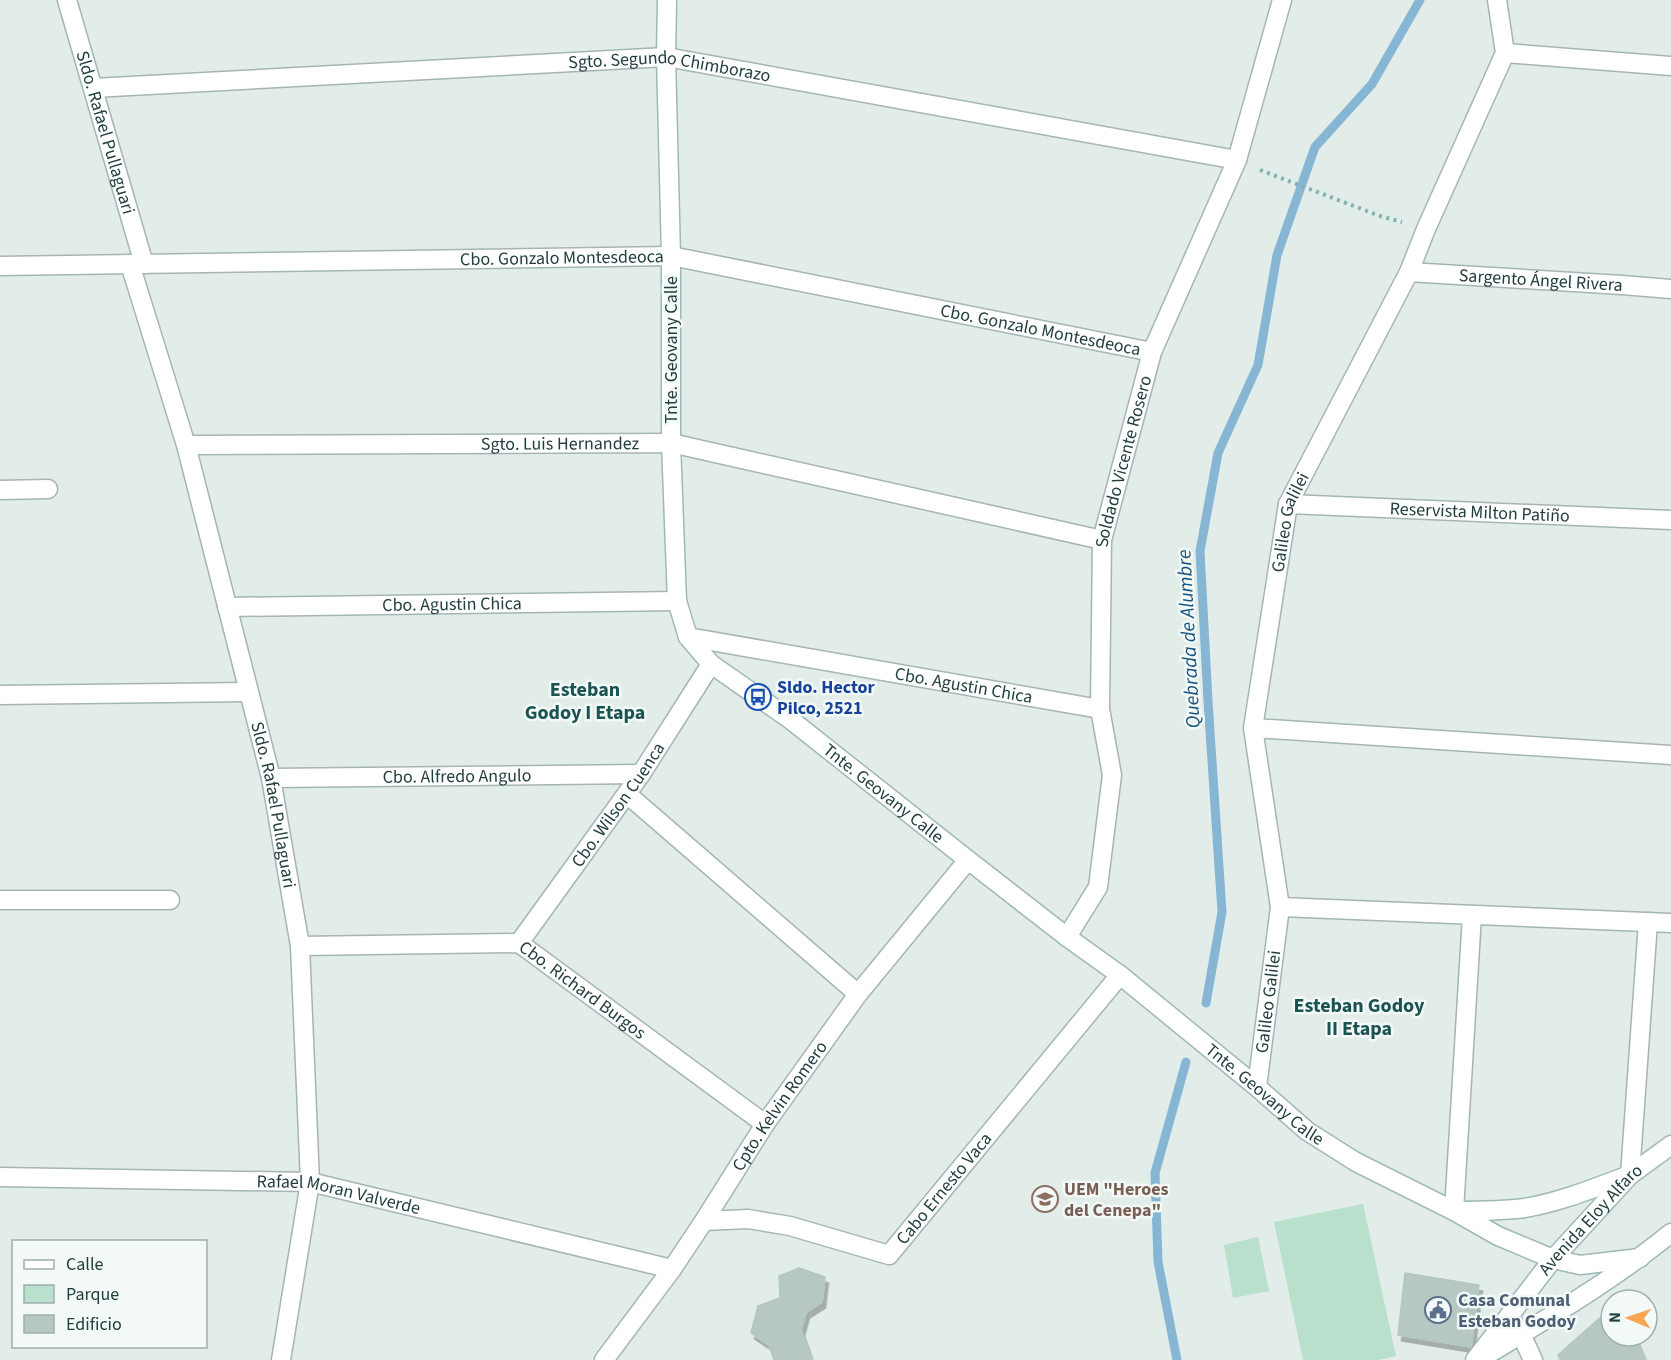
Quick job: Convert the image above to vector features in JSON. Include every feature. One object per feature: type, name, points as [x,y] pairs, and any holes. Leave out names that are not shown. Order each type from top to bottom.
[{"type":"street","name":"Sldo. Rafael Pullaguari","points":[[68,0],[93,88],[271,778],[300,946],[310,1182],[281,1360]]},
{"type":"street","name":"Tnte. Geovany Calle","points":[[667,0],[671,443],[677,601],[688,638],[711,664],[791,720],[1067,937],[1120,975],[1307,1131],[1356,1162],[1454,1211],[1526,1208],[1557,1201],[1630,1175]]},
{"type":"street","name":"Soldado Vicente Rosero","points":[[1067,937],[1098,888],[1112,775],[1100,709],[1102,540],[1152,352],[1237,160],[1282,0]]},
{"type":"street","points":[[1497,0],[1505,53],[1671,66]]},
{"type":"street","name":"Galileo Galilei","points":[[1257,1087],[1280,907],[1253,728],[1288,504],[1409,272],[1505,53]]},
{"type":"street","name":"Sgto. Segundo Chimborazo","points":[[93,88],[666,57],[1237,160]]},
{"type":"street","name":"Cbo. Gonzalo Montesdeoca","points":[[0,266],[671,256],[1152,352]]},
{"type":"street","name":"Sargento Ángel Rivera","points":[[1409,272],[1671,289]]},
{"type":"street","name":"Sgto. Luis Hernandez","points":[[186,445],[671,443],[1102,540]]},
{"type":"street","points":[[0,490],[48,489]]},
{"type":"street","name":"Reservista Milton Patiño","points":[[1288,504],[1671,520]]},
{"type":"street","name":"Cbo. Agustin Chica","points":[[227,607],[677,601]]},
{"type":"street","name":"Cbo. Agustin Chica","points":[[688,638],[1100,709]]},
{"type":"street","name":"Cbo. Wilson Cuenca","points":[[519,944],[641,774],[711,664]]},
{"type":"street","points":[[0,695],[249,692]]},
{"type":"street","points":[[1253,728],[1671,755]]},
{"type":"street","name":"Cbo. Alfredo Angulo","points":[[271,778],[641,774]]},
{"type":"street","points":[[627,794],[858,994]]},
{"type":"street","name":"Cpto. Kelvin Romero","points":[[604,1360],[672,1269],[765,1124],[858,994],[968,860]]},
{"type":"street","points":[[0,900],[170,900]]},
{"type":"street","points":[[1280,907],[1671,923]]},
{"type":"street","points":[[1472,915],[1454,1211],[1498,1236],[1552,1259],[1580,1265],[1640,1258]]},
{"type":"street","points":[[1630,1175],[1648,922]]},
{"type":"street","name":"Cbo. Richard Burgos","points":[[300,946],[519,944],[765,1124]]},
{"type":"street","name":"Cabo Ernesto Vaca","points":[[704,1221],[748,1219],[790,1226],[889,1255],[1120,975]]},
{"type":"street","name":"Avenida Eloy Alfaro","points":[[1477,1360],[1552,1259],[1630,1175],[1671,1145]]},
{"type":"street","name":"Rafael Moran Valverde","points":[[0,1177],[310,1182],[672,1269]]},
{"type":"street","name":"Avenida Eloy Alfaro","points":[[1477,1360],[1640,1258],[1671,1233]]},
{"type":"street","points":[[1509,1316],[1521,1334],[1533,1360]]},
{"type":"path","points":[[1278,179],[1380,216]]},
{"type":"green space","points":[[1363,1204],[1396,1356],[1378,1360],[1303,1360],[1274,1222]]},
{"type":"green space","points":[[1258,1237],[1269,1291],[1233,1298],[1224,1245]]},
{"type":"building","points":[[799,1268],[825,1277],[822,1302],[806,1312],[801,1330],[813,1360],[774,1360],[769,1345],[751,1333],[758,1306],[780,1298],[779,1276]]},
{"type":"building","name":"Casa Comunal Esteban Godoy","points":[[1405,1273],[1479,1285],[1471,1347],[1398,1335]]},
{"type":"building","points":[[1599,1319],[1599,1348],[1640,1348],[1645,1360],[1560,1360],[1558,1355]]},
{"type":"waterway","name":"Quebrada de Alumbre","points":[[1206,1003],[1222,912],[1200,551],[1218,453],[1258,365],[1277,255],[1315,147],[1372,84],[1420,0]]},
{"type":"waterway","name":"Quebrada de Alumbre","points":[[1177,1360],[1158,1262],[1155,1173],[1186,1062]]},
{"type":"place","name":"Sldo. Hector Pilco, 2521","points":[[758,697]]},
{"type":"place","name":"UEM \"Heroes del Cenepa\"","points":[[1045,1199]]},
{"type":"place","name":"Casa Comunal Esteban Godoy","points":[[1438,1310]]},
{"type":"district","name":"Esteban Godoy I Etapa","points":[[585,702]]},
{"type":"district","name":"Esteban Godoy II Etapa","points":[[1359,1018]]}]
